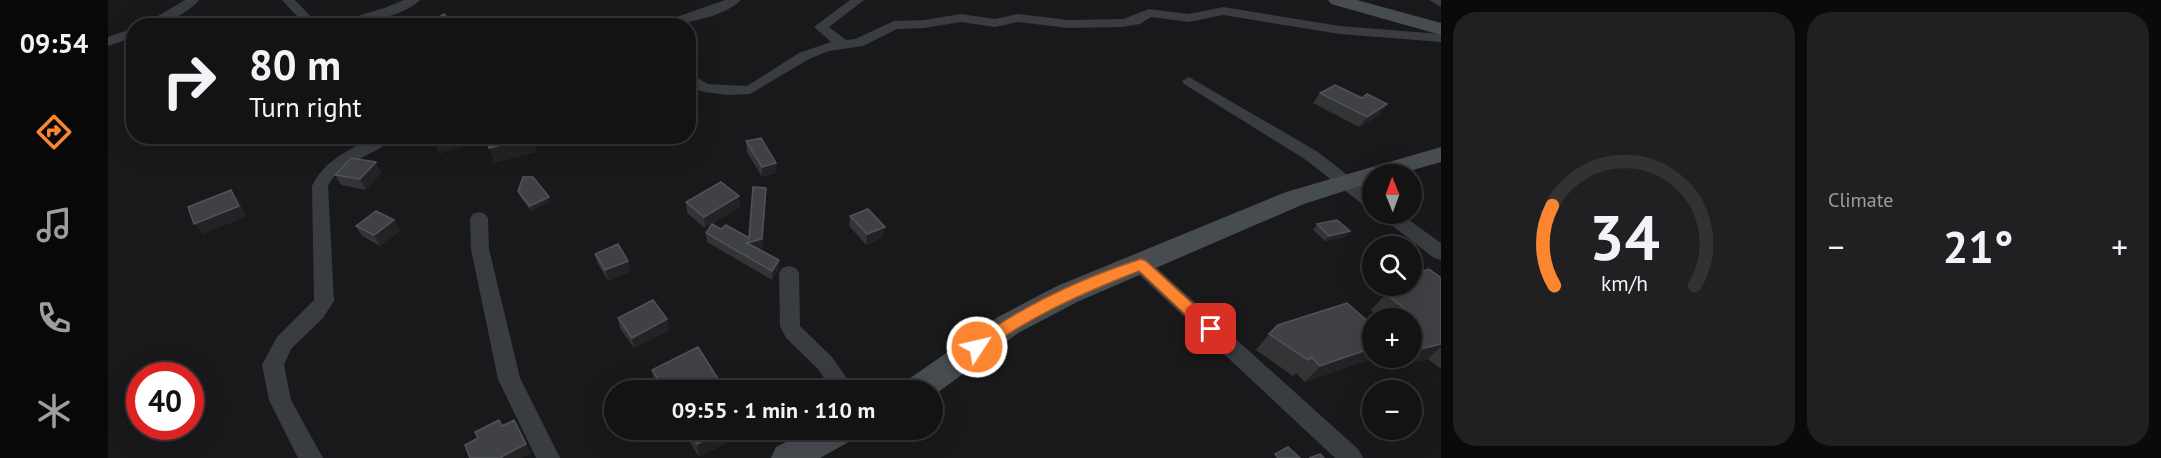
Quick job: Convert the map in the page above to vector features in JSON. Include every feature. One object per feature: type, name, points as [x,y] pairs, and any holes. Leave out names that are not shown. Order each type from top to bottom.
[{"type":"street","points":[[163,18],[192,0]]},
{"type":"street","points":[[288,0],[306,18]]},
{"type":"street","points":[[362,18],[392,10],[414,0]]},
{"type":"street","points":[[685,18],[713,10],[735,0]]},
{"type":"street","points":[[843,45],[821,27],[858,0]]},
{"type":"street","points":[[1337,0],[1441,28]]},
{"type":"street","points":[[1436,0],[1441,3]]},
{"type":"street","points":[[696,85],[705,88],[745,91],[770,80],[804,56],[826,47],[858,43],[894,25],[924,24],[961,18],[995,23],[1018,18],[1068,24],[1124,23],[1135,21],[1149,14],[1189,18],[1224,11],[1340,30],[1441,38]]},
{"type":"street","points":[[108,42],[126,35]]},
{"type":"street","points":[[1189,81],[1312,156],[1362,196]]},
{"type":"street","points":[[310,458],[295,437],[276,386],[273,365],[284,343],[318,311],[324,301],[320,186],[322,178],[332,167],[372,144]]},
{"type":"street","points":[[931,380],[1008,325],[1066,294],[1295,198],[1441,154]]},
{"type":"street","points":[[479,218],[480,249],[509,379],[548,458]]},
{"type":"street","points":[[1402,224],[1441,253]]},
{"type":"street","points":[[1141,264],[1351,458]]},
{"type":"street","points":[[789,273],[790,326],[793,332],[825,363],[836,380]]},
{"type":"street","points":[[788,458],[822,440]]},
{"type":"building","points":[[1335,85],[1362,98],[1367,94],[1387,104],[1367,117],[1320,93]]},
{"type":"building","points":[[761,138],[776,163],[762,167],[746,141]]},
{"type":"building","points":[[488,144],[505,144],[489,148]]},
{"type":"building","points":[[351,158],[376,162],[360,179],[335,175]]},
{"type":"building","points":[[523,177],[533,177],[549,197],[530,206],[518,191]]},
{"type":"building","points":[[721,182],[739,196],[704,217],[686,202]]},
{"type":"building","points":[[753,187],[766,188],[762,239],[747,243],[779,260],[772,271],[706,233],[712,224],[721,229],[726,225],[749,238]]},
{"type":"building","points":[[231,190],[239,206],[194,224],[188,207]]},
{"type":"building","points":[[868,209],[885,227],[867,234],[850,216]]},
{"type":"building","points":[[376,211],[394,220],[374,235],[356,226]]},
{"type":"building","points":[[1337,220],[1350,231],[1329,236],[1317,224]]},
{"type":"building","points":[[618,244],[628,261],[605,270],[595,254]]},
{"type":"building","points":[[1429,269],[1441,278],[1441,344],[1422,349],[1422,308],[1404,308],[1389,296],[1422,296],[1422,271]]},
{"type":"building","points":[[653,300],[667,319],[632,338],[618,318]]},
{"type":"building","points":[[1347,303],[1362,316],[1362,351],[1320,366],[1311,357],[1308,360],[1269,334],[1278,325]]},
{"type":"building","points":[[698,347],[719,380],[658,380],[652,370]]},
{"type":"building","points":[[499,420],[502,426],[514,420],[526,444],[502,458],[470,458],[465,445],[478,438],[475,432]]},
{"type":"building","points":[[1288,447],[1300,458],[1278,458],[1275,454]]},
{"type":"building","points":[[1320,454],[1324,458],[1309,458]]},
{"type":"route","points":[[977,347],[1008,325],[1066,294],[1141,264],[1211,329]]}]
